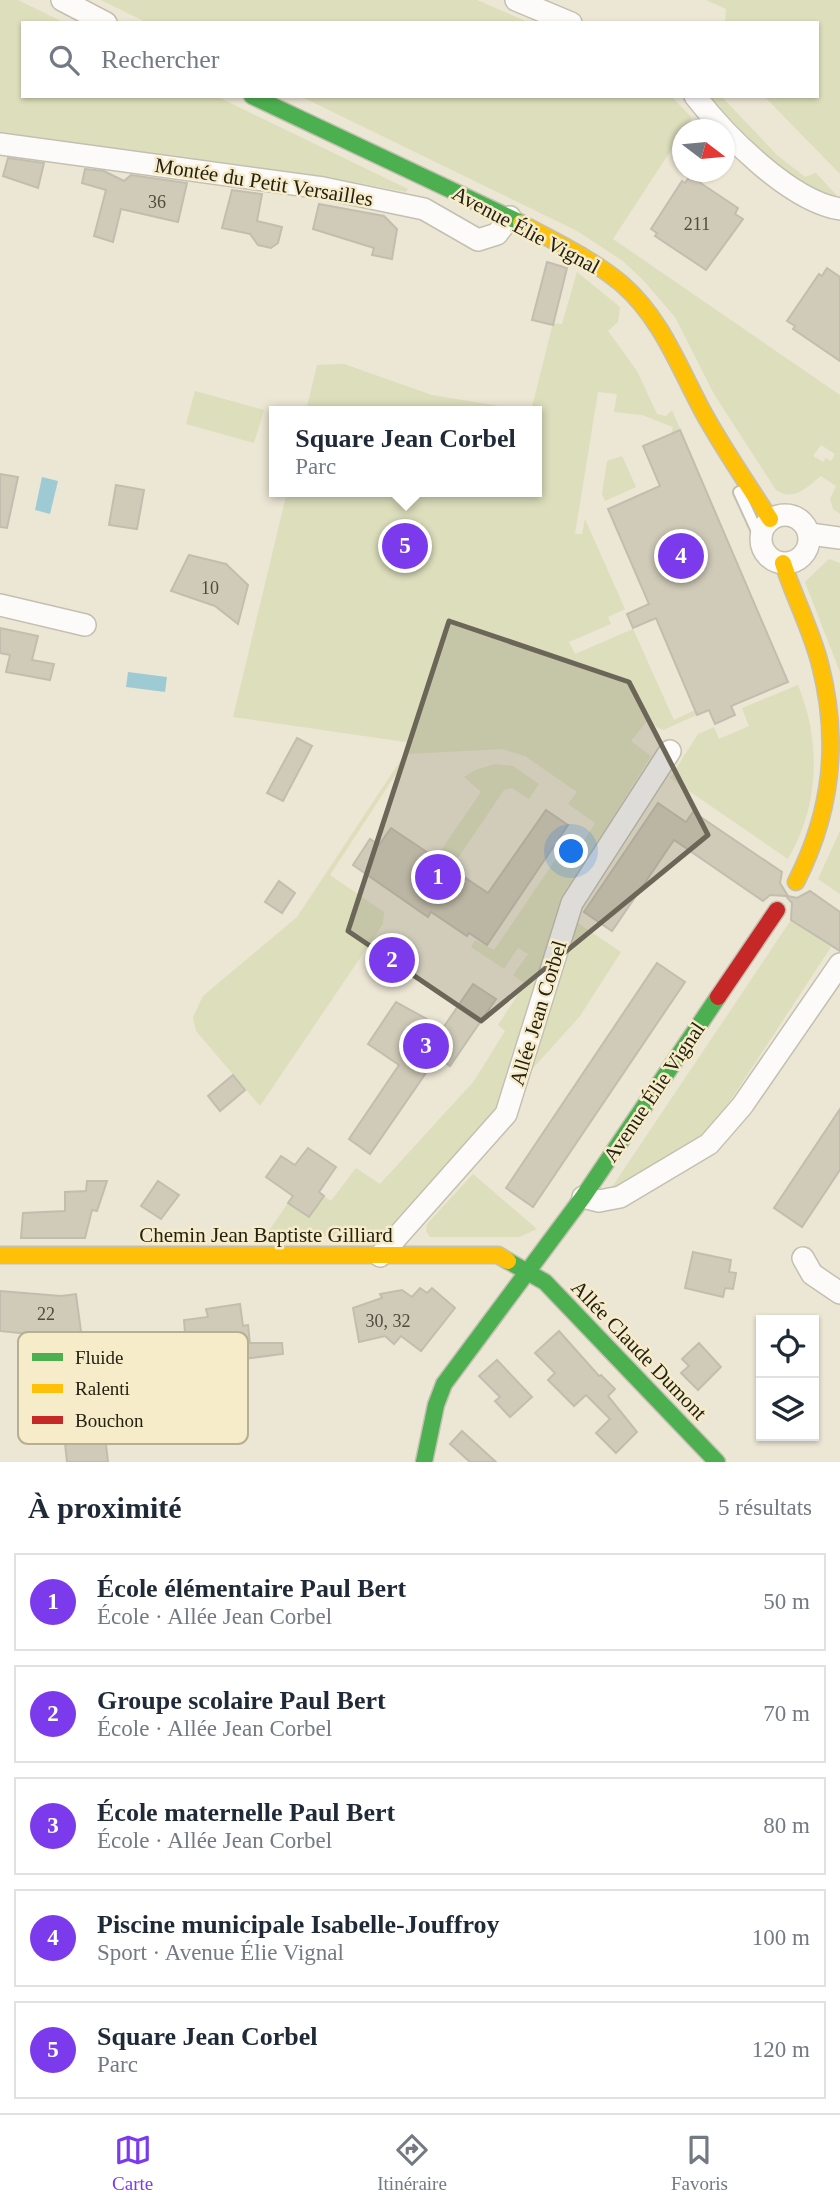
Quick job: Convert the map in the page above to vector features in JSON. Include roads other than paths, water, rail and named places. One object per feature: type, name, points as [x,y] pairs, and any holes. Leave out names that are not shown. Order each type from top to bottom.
[{"type":"street","points":[[62,0],[102,21]]},
{"type":"street","points":[[516,0],[565,21]]},
{"type":"street","name":"Avenue Élie Vignal","points":[[256,98],[510,217],[593,262],[623,285],[653,317],[680,362],[702,410],[770,519]]},
{"type":"street","points":[[697,98],[784,184],[814,201],[840,209]]},
{"type":"street","name":"Montée du Petit Versailles","points":[[0,144],[323,188],[424,209],[478,240],[496,234],[510,217]]},
{"type":"street","points":[[792,515],[804,523],[810,534],[810,542],[803,555],[783,563],[770,558],[761,540],[770,519],[792,515]]},
{"type":"street","points":[[810,534],[840,538]]},
{"type":"street","points":[[783,563],[820,664],[833,745],[830,804],[813,853],[796,882]]},
{"type":"street","points":[[0,605],[85,625]]},
{"type":"street","name":"Allée Jean Corbel","points":[[380,1255],[506,1114],[572,903],[670,751]]},
{"type":"street","name":"Avenue Élie Vignal","points":[[424,1462],[433,1416],[444,1384],[583,1197],[777,910]]},
{"type":"street","points":[[583,1197],[599,1201],[620,1197],[709,1144],[742,1106],[840,964]]},
{"type":"street","name":"Chemin Jean Baptiste Gilliard","points":[[0,1255],[498,1255],[528,1272]]},
{"type":"street","points":[[803,1258],[812,1274],[840,1293]]},
{"type":"street","name":"Allée Claude Dumont","points":[[528,1272],[545,1282],[716,1462]]},
{"type":"lane","points":[[702,410],[761,540]]},
{"type":"water","points":[[42,477],[58,481],[50,514],[35,510]]},
{"type":"water","points":[[128,672],[167,677],[165,692],[126,687]]},
{"type":"place","name":"Square Jean Corbel","points":[[405,546]]},
{"type":"place","name":"Piscine municipale Isabelle-Jouffroy","points":[[681,556]]},
{"type":"place","name":"École élémentaire Paul Bert","points":[[438,877]]},
{"type":"place","name":"Groupe scolaire Paul Bert","points":[[392,960]]},
{"type":"place","name":"École maternelle Paul Bert","points":[[426,1046]]}]
